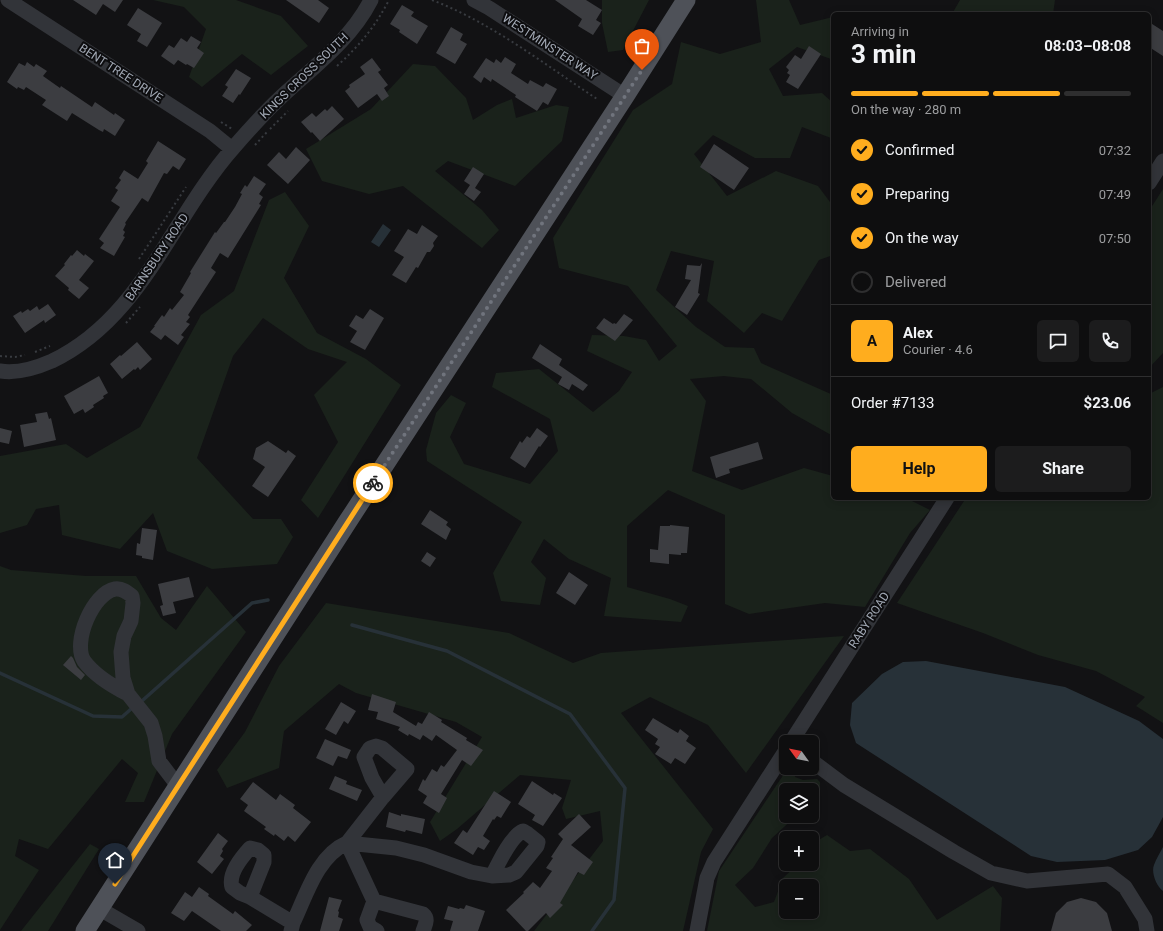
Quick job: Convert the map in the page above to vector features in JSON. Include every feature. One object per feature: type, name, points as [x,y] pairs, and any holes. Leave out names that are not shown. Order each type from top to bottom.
[{"type":"main road","points":[[85,931],[352,514],[686,0]]},
{"type":"street","name":"BENT TREE DRIVE","points":[[8,0],[210,131],[232,149]]},
{"type":"street","name":"KINGS CROSS SOUTH","points":[[232,149],[279,99],[344,39],[363,15],[371,0]]},
{"type":"street","name":"WESTMINSTER WAY","points":[[474,0],[489,8],[625,96]]},
{"type":"street","name":"BARNSBURY ROAD","points":[[0,371],[23,371],[44,365],[72,350],[95,334],[107,323],[139,286],[180,221],[232,149]]},
{"type":"street","points":[[1151,180],[1163,161]]},
{"type":"street","name":"RABY ROAD","points":[[795,735],[946,500]]},
{"type":"street","points":[[128,694],[94,672],[84,660],[81,653],[80,642],[83,629],[97,601],[107,593],[116,589],[126,591],[132,596],[133,603],[131,621],[124,636],[121,652],[123,678],[128,694],[151,723],[155,736],[159,761],[178,786]]},
{"type":"street","points":[[697,931],[707,878],[714,862],[779,761]]},
{"type":"street","points":[[819,765],[844,785],[954,852],[992,873],[1027,881],[1108,874],[1125,888],[1145,919],[1147,931]]},
{"type":"street","points":[[250,896],[292,927],[322,863],[339,846],[347,842],[383,797]]},
{"type":"street","points":[[347,842],[396,848],[424,855],[471,872],[492,876]]},
{"type":"street","points":[[347,842],[374,901],[367,920],[370,927],[377,931]]},
{"type":"street","points":[[374,901],[423,914],[426,916],[427,920],[423,931]]},
{"type":"street","points":[[100,909],[138,931]]},
{"type":"path","points":[[333,70],[353,52],[373,27],[389,0]]},
{"type":"path","points":[[432,0],[455,9],[484,24],[597,99]]},
{"type":"path","points":[[253,147],[291,107]]},
{"type":"path","points":[[123,326],[142,304]]},
{"type":"shaded area","points":[[153,0],[236,0],[281,16],[308,46],[271,75],[242,54],[202,87],[189,77],[206,29],[184,7]]},
{"type":"shaded area","points":[[602,0],[649,0],[623,50],[608,52],[602,23]]},
{"type":"shaded area","points":[[756,0],[789,0],[800,25],[831,17],[831,59],[797,47],[769,69],[783,96],[822,93],[831,101],[831,138],[802,127],[790,158],[755,158],[713,135],[694,154],[727,196],[776,171],[818,186],[831,203],[831,256],[819,260],[782,321],[762,313],[744,333],[707,301],[714,261],[671,251],[656,290],[696,327],[725,347],[754,348],[761,363],[831,394],[831,435],[792,413],[751,379],[724,376],[690,379],[706,401],[692,471],[742,490],[804,468],[831,475],[831,500],[909,500],[930,510],[910,533],[865,607],[825,603],[749,614],[725,604],[725,515],[668,490],[627,526],[627,587],[670,599],[688,606],[681,622],[604,616],[611,578],[569,559],[544,539],[531,562],[546,578],[540,605],[501,601],[493,573],[522,522],[427,461],[426,450],[436,413],[451,395],[466,403],[450,437],[464,464],[530,484],[558,451],[550,419],[492,387],[496,373],[539,369],[593,412],[619,391],[632,372],[587,351],[592,335],[624,336],[646,340],[659,361],[677,346],[628,286],[559,268],[553,238],[633,110],[672,84],[681,42],[720,54],[761,42]]},
{"type":"shaded area","points":[[960,0],[1055,0],[1053,12],[953,12]]},
{"type":"shaded area","points":[[413,64],[435,66],[466,98],[473,120],[497,105],[512,99],[516,118],[556,105],[569,107],[562,141],[515,186],[448,161],[435,171],[482,210],[499,230],[482,248],[403,186],[369,194],[322,181],[306,149],[371,109]]},
{"type":"shaded area","points":[[1163,189],[1163,353],[1151,366],[1151,208]]},
{"type":"shaded area","points":[[285,192],[309,226],[284,278],[317,333],[366,359],[401,385],[318,518],[301,500],[338,442],[314,395],[347,362],[308,349],[263,318],[233,356],[197,458],[253,519],[281,519],[293,537],[277,564],[212,569],[167,551],[153,513],[120,549],[62,535],[59,505],[36,509],[27,525],[0,533],[0,456],[66,444],[87,458],[140,427],[201,315],[234,291],[269,200]]},
{"type":"shaded area","points":[[383,224],[391,230],[379,247],[371,242]]},
{"type":"shaded area","points":[[1163,387],[1163,723],[1136,706],[1145,697],[1096,671],[1038,655],[983,633],[897,603],[965,500],[1151,500],[1151,393]]},
{"type":"shaded area","points":[[0,566],[11,570],[86,576],[136,576],[161,618],[176,630],[207,586],[246,632],[172,734],[144,802],[125,802],[138,773],[122,759],[48,849],[19,839],[15,856],[39,870],[0,930]]},
{"type":"shaded area","points":[[326,603],[509,633],[573,663],[601,653],[844,636],[746,773],[708,725],[650,697],[621,713],[713,829],[701,852],[683,931],[534,931],[603,841],[600,811],[566,819],[562,808],[571,780],[520,775],[457,829],[440,841],[430,822],[482,737],[456,722],[356,693],[339,684],[284,731],[279,768],[227,788],[217,770],[245,732],[279,666]]},
{"type":"shaded area","points":[[926,661],[1065,687],[1139,721],[1163,739],[1163,817],[1152,837],[1138,850],[1105,860],[1057,862],[1031,856],[856,743],[850,725],[852,703],[882,674],[903,662]]},
{"type":"shaded area","points":[[783,775],[795,775],[795,777],[803,780],[817,779],[820,782],[820,797],[819,783],[779,783],[779,823],[788,823],[772,838],[753,868],[735,885],[755,907],[774,902],[779,889],[779,919],[819,919],[819,879],[783,879],[790,871],[819,871],[819,840],[827,835],[850,851],[870,849],[909,879],[937,920],[993,886],[1002,898],[1000,931],[707,931],[719,871]]},
{"type":"shaded area","points":[[90,844],[99,849],[48,931],[21,931]]},
{"type":"shaded area","points":[[1163,847],[1163,891],[1156,882],[1153,868]]},
{"type":"building","points":[[73,0],[123,0],[115,12],[103,4],[96,15]]},
{"type":"building","points":[[286,0],[318,0],[329,8],[319,23]]},
{"type":"building","points":[[555,0],[586,0],[602,10],[596,20],[601,23],[593,35],[578,26],[582,19]]},
{"type":"building","points":[[402,5],[414,12],[411,16],[428,26],[417,44],[390,24]]},
{"type":"building","points":[[138,8],[162,23],[147,47],[137,41],[141,34],[127,25]]},
{"type":"building","points":[[1151,23],[1163,31],[1163,56],[1151,48]]},
{"type":"building","points":[[451,27],[463,34],[460,40],[467,44],[455,64],[436,53]]},
{"type":"building","points":[[191,36],[201,42],[197,48],[204,53],[194,68],[178,60],[174,65],[161,56],[169,45],[174,48],[181,38],[187,42]]},
{"type":"building","points":[[809,46],[821,54],[798,89],[786,82],[790,75],[787,73],[789,70],[786,67],[795,55],[801,59]]},
{"type":"building","points":[[505,57],[516,64],[511,73],[528,84],[530,80],[543,87],[546,83],[557,89],[548,105],[543,102],[537,111],[515,97],[516,95],[492,79],[491,82],[484,77],[481,83],[473,77],[486,58],[494,63],[496,59],[501,63]]},
{"type":"building","points":[[372,58],[381,70],[378,72],[388,85],[384,88],[389,96],[382,101],[377,94],[358,108],[345,91],[350,87],[349,85],[365,74],[360,67]]},
{"type":"building","points":[[27,62],[34,67],[36,64],[47,71],[43,76],[92,107],[95,102],[114,115],[115,113],[125,120],[115,136],[104,129],[103,132],[99,130],[72,113],[67,121],[42,105],[46,100],[26,87],[24,90],[18,87],[17,89],[7,82],[19,63],[25,66]]},
{"type":"building","points":[[236,69],[251,78],[233,103],[222,96],[228,87],[225,85]]},
{"type":"building","points":[[332,106],[344,119],[320,141],[301,122],[312,113],[316,117],[325,109],[327,111]]},
{"type":"building","points":[[158,141],[186,159],[179,170],[173,166],[167,174],[164,173],[148,202],[142,198],[125,223],[126,224],[123,230],[125,232],[123,236],[125,237],[114,256],[100,248],[104,243],[99,239],[120,207],[111,201],[118,190],[115,188],[121,180],[119,178],[124,170],[138,179],[148,163],[146,161]]},
{"type":"building","points":[[714,144],[749,168],[734,190],[700,167]]},
{"type":"building","points":[[296,147],[310,160],[288,184],[267,165],[279,152],[286,159]]},
{"type":"building","points":[[473,167],[484,174],[475,188],[481,192],[474,201],[464,194],[470,185],[464,181]]},
{"type":"building","points":[[254,176],[266,184],[259,194],[263,197],[259,204],[261,205],[228,258],[220,253],[211,268],[216,272],[188,315],[190,317],[186,322],[190,324],[181,335],[184,337],[178,345],[165,335],[161,340],[150,332],[162,315],[164,317],[170,308],[172,310],[184,295],[180,292],[191,273],[190,272],[215,232],[216,233],[225,222],[235,207],[242,194],[240,193],[245,185],[247,187]]},
{"type":"building","points":[[422,225],[438,236],[433,243],[434,246],[430,252],[427,252],[418,268],[416,267],[406,283],[392,275],[404,257],[394,251],[408,229],[417,234]]},
{"type":"building","points":[[77,250],[84,256],[85,254],[94,261],[79,280],[89,288],[79,299],[55,276],[65,265],[64,264],[71,255],[72,256]]},
{"type":"building","points":[[702,263],[698,293],[700,294],[687,315],[675,307],[691,280],[685,279],[687,265],[700,266]]},
{"type":"building","points":[[48,304],[56,315],[45,323],[44,320],[25,333],[13,316],[21,311],[22,313],[28,309],[30,311],[37,306],[39,310]]},
{"type":"building","points":[[370,309],[384,318],[365,350],[350,342],[357,331],[349,326],[356,315],[363,319]]},
{"type":"building","points":[[624,314],[633,320],[615,341],[596,328],[604,318],[613,324],[616,324]]},
{"type":"building","points":[[137,342],[152,359],[140,370],[138,367],[135,370],[134,369],[122,379],[110,364]]},
{"type":"building","points":[[540,344],[562,359],[559,365],[588,385],[583,391],[572,384],[569,390],[558,384],[562,377],[532,358]]},
{"type":"building","points":[[99,376],[108,393],[103,396],[104,398],[93,405],[94,407],[85,413],[83,409],[74,414],[64,396]]},
{"type":"building","points":[[47,412],[49,419],[51,418],[56,440],[24,447],[20,425],[37,422],[35,414]]},
{"type":"building","points":[[0,428],[12,431],[9,444],[0,442]]},
{"type":"building","points":[[537,428],[548,436],[540,447],[539,446],[525,468],[510,458],[520,441],[522,443],[527,436],[530,438]]},
{"type":"building","points":[[268,441],[286,453],[288,450],[296,456],[268,497],[252,486],[265,467],[253,459],[256,448]]},
{"type":"building","points":[[758,442],[763,459],[729,469],[730,473],[716,478],[710,457]]},
{"type":"building","points":[[430,510],[448,522],[446,525],[451,529],[446,540],[421,524]]},
{"type":"building","points":[[670,525],[689,527],[687,553],[681,553],[681,555],[669,554],[669,564],[650,562],[650,549],[658,550],[660,526]]},
{"type":"building","points":[[142,528],[157,530],[153,560],[136,555],[137,543],[140,544]]},
{"type":"building","points":[[427,552],[436,558],[430,567],[421,561]]},
{"type":"building","points":[[569,572],[588,585],[575,605],[556,593]]},
{"type":"building","points":[[189,577],[194,597],[173,602],[176,613],[163,616],[160,606],[163,605],[158,584]]},
{"type":"building","points":[[71,656],[77,667],[85,675],[81,680],[63,665]]},
{"type":"building","points":[[372,694],[396,702],[393,712],[416,726],[418,722],[422,724],[429,712],[442,720],[441,722],[467,738],[466,740],[483,750],[471,766],[462,760],[441,794],[447,798],[439,813],[423,803],[427,796],[418,790],[423,779],[425,781],[432,769],[437,772],[441,765],[444,767],[457,750],[436,735],[432,741],[423,735],[420,740],[409,734],[408,736],[398,730],[400,727],[376,719],[378,712],[368,710]]},
{"type":"building","points":[[341,702],[356,711],[348,724],[344,721],[336,735],[325,729]]},
{"type":"building","points":[[653,718],[678,733],[680,729],[689,736],[686,741],[696,748],[685,764],[675,758],[671,764],[655,754],[660,747],[655,744],[658,739],[645,730]]},
{"type":"building","points":[[325,739],[351,750],[347,759],[338,756],[333,766],[316,758]]},
{"type":"building","points":[[335,776],[347,781],[346,784],[362,790],[357,801],[329,789]]},
{"type":"building","points":[[532,781],[553,795],[554,793],[562,798],[543,826],[532,820],[535,815],[518,804]]},
{"type":"building","points":[[253,782],[276,800],[280,794],[295,805],[293,808],[311,822],[295,842],[288,836],[284,841],[275,834],[274,836],[264,829],[266,827],[244,811],[248,805],[240,799]]},
{"type":"building","points":[[494,791],[511,802],[501,818],[497,816],[494,820],[493,819],[483,836],[490,841],[484,850],[478,847],[473,855],[454,843],[463,830],[467,833]]},
{"type":"building","points":[[389,812],[401,816],[401,814],[425,819],[422,834],[406,830],[405,832],[386,827]]},
{"type":"building","points":[[579,814],[591,827],[571,845],[593,862],[584,875],[578,872],[560,903],[563,905],[550,918],[546,913],[528,931],[526,931],[506,910],[533,882],[540,888],[552,871],[546,868],[553,858],[551,857],[563,839],[558,834]]},
{"type":"building","points":[[218,833],[228,841],[222,849],[223,851],[220,856],[224,859],[212,874],[197,862]]},
{"type":"building","points":[[199,887],[209,894],[208,896],[233,914],[235,911],[252,925],[246,931],[221,931],[192,911],[184,921],[171,913],[185,892],[192,897]]},
{"type":"building","points":[[329,897],[342,900],[338,911],[338,917],[343,919],[339,931],[320,931]]},
{"type":"building","points":[[1081,898],[1096,902],[1107,913],[1112,931],[1051,931],[1056,913],[1067,902]]},
{"type":"building","points":[[466,905],[485,911],[478,931],[450,931],[453,921],[444,919],[448,906],[464,909]]},
{"type":"waterway","points":[[143,700],[252,603],[268,600]]},
{"type":"waterway","points":[[352,625],[447,651],[570,714],[625,788],[614,900],[592,931]]},
{"type":"waterway","points":[[0,673],[93,716],[122,717],[131,709]]},
{"type":"way so far","points":[[373,483],[642,70]]},
{"type":"route","points":[[115,884],[373,483]]}]
